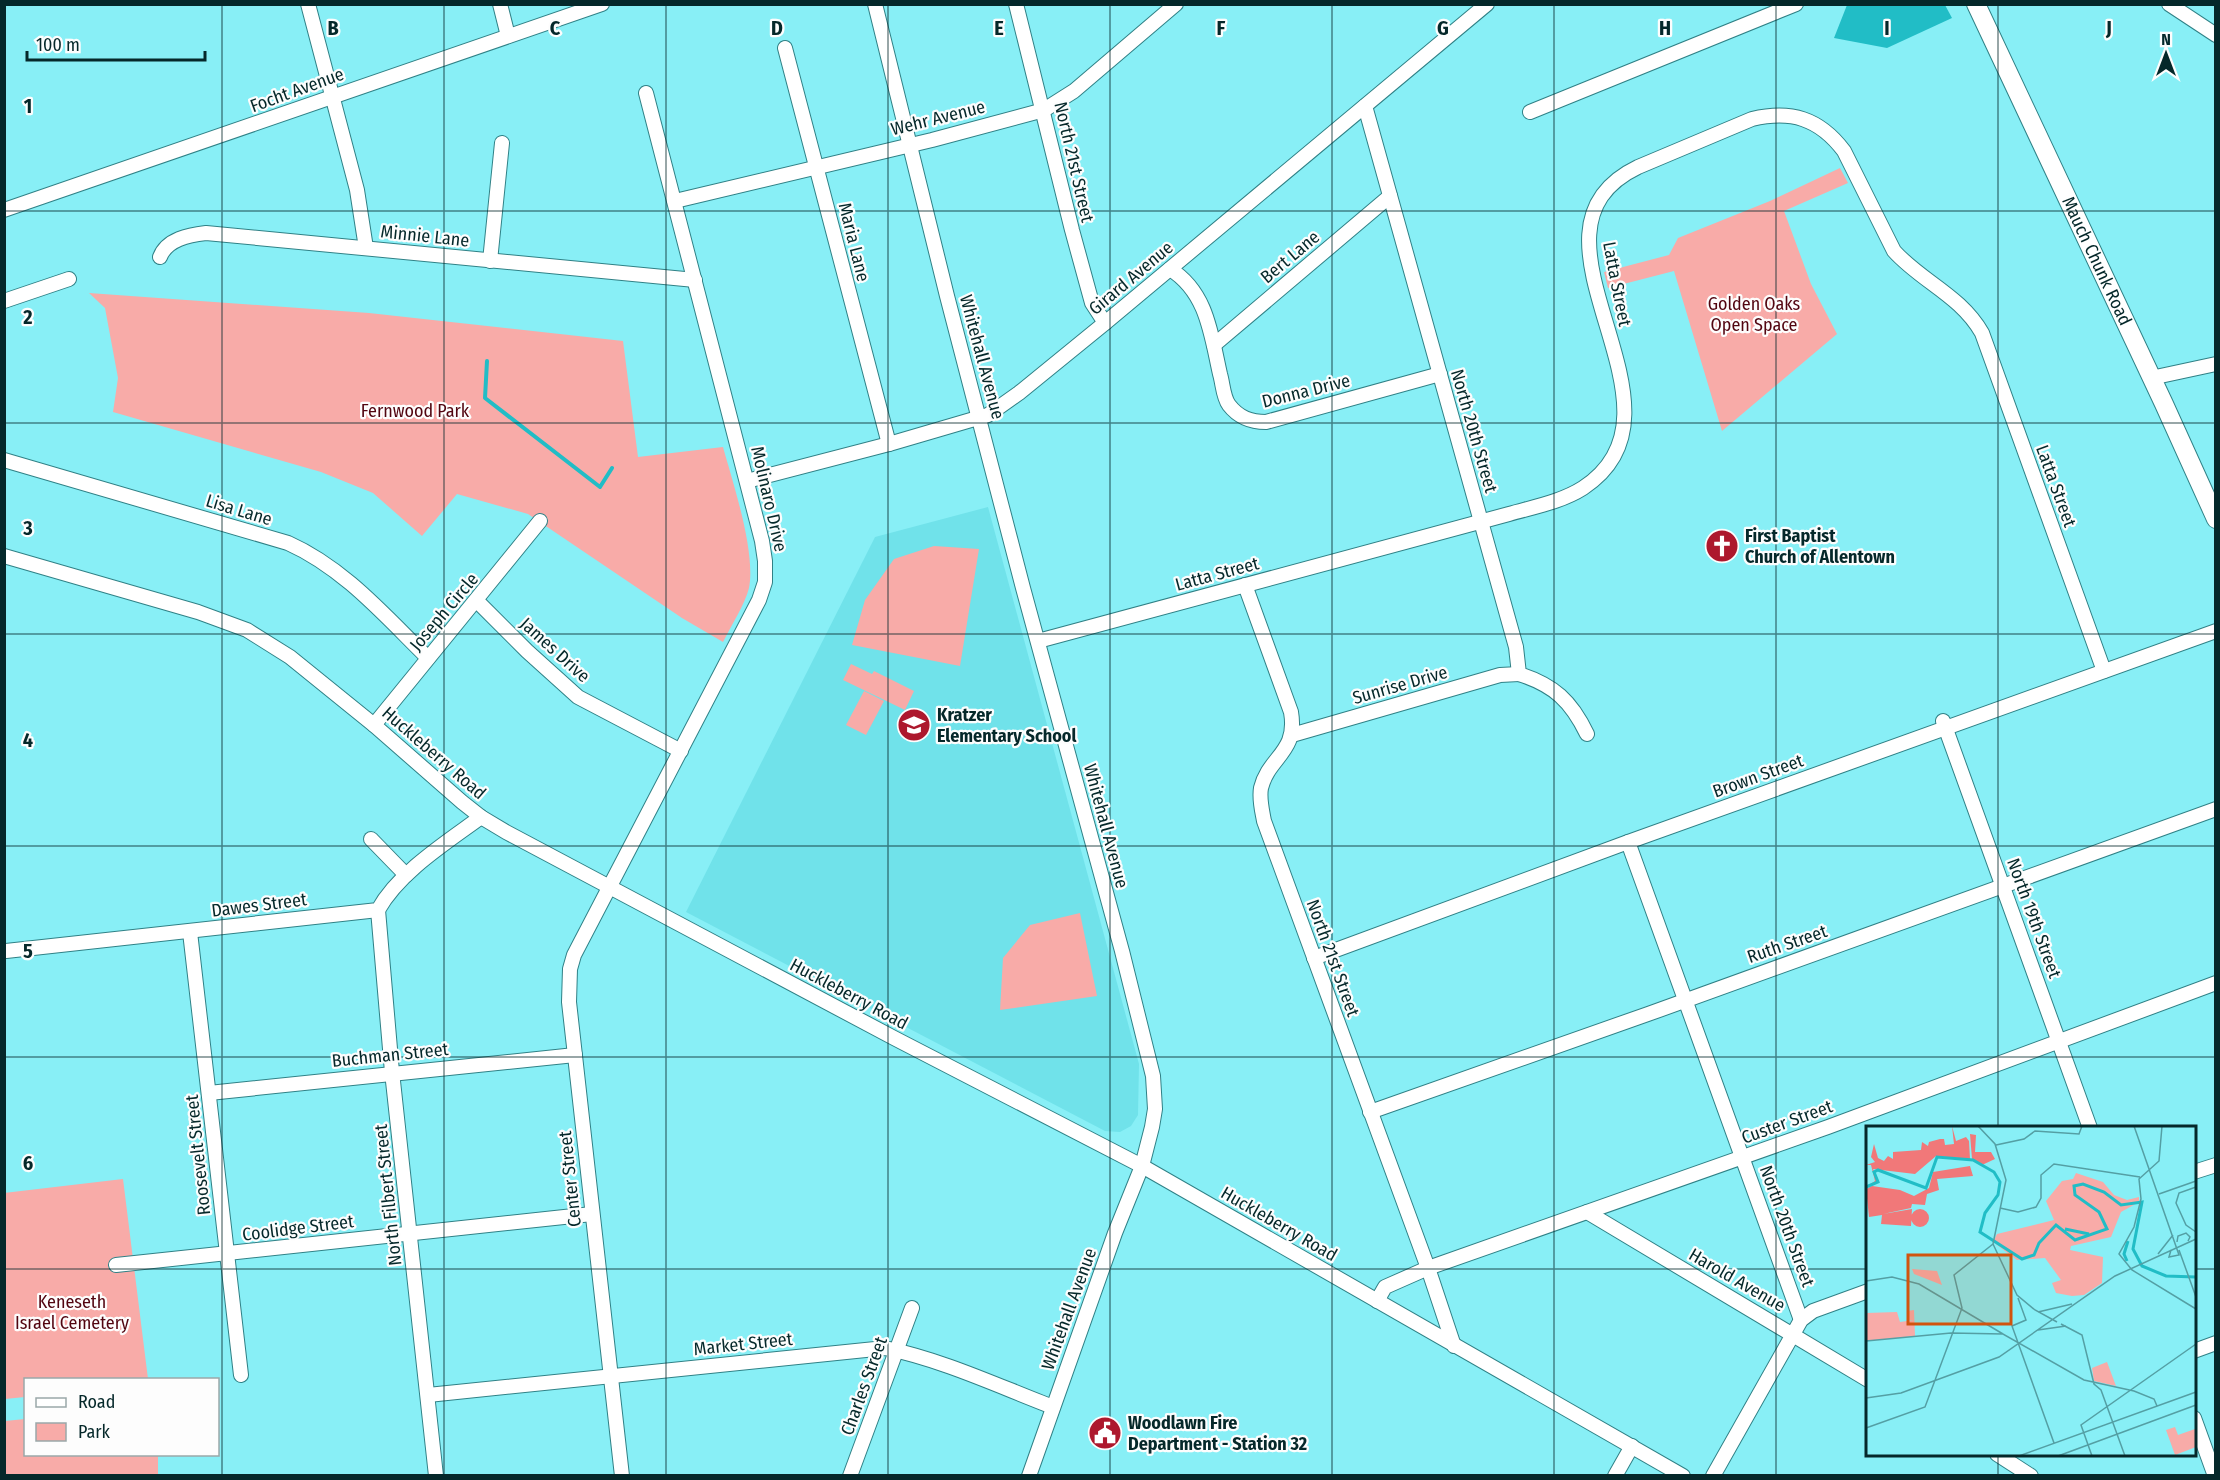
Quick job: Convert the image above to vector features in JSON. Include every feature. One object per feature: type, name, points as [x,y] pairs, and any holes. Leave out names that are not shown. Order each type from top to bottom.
[{"type":"main road","name":"Mauch Chunk Road","points":[[1976,4],[2216,519]]},
{"type":"street","points":[[308,4],[362,213],[366,248]]},
{"type":"street","points":[[500,4],[508,36]]},
{"type":"street","name":"Focht Avenue","points":[[4,210],[602,4]]},
{"type":"street","name":"Whitehall Avenue","points":[[875,4],[979,419],[1122,951],[1153,1076],[1155,1108],[1142,1166],[1115,1233],[1029,1476]]},
{"type":"street","name":"North 21st Street","points":[[1016,4],[1092,303],[1105,323]]},
{"type":"street","name":"Wehr Avenue","points":[[675,201],[1044,110],[1074,91],[1176,4]]},
{"type":"street","name":"Girard Avenue","points":[[747,480],[979,419],[1019,393],[1105,323],[1487,4]]},
{"type":"street","points":[[1530,112],[1796,4]]},
{"type":"street","points":[[2169,4],[2216,35]]},
{"type":"street","name":"Maria Lane","points":[[786,48],[889,444]]},
{"type":"street","name":"Molinaro Drive","points":[[608,888],[759,600],[765,582],[762,541],[646,93]]},
{"type":"street","name":"North 20th Street","points":[[1365,106],[1516,647],[1519,674]]},
{"type":"street","name":"Latta Street","points":[[1038,641],[1548,503],[1582,489],[1608,465],[1617,449],[1623,435],[1626,404],[1589,254],[1593,211],[1610,185],[1622,174],[1752,119],[1770,115],[1798,117],[1825,130],[1844,151],[1894,251],[1904,262],[1958,303],[1982,333],[2104,671]]},
{"type":"street","points":[[490,261],[502,143]]},
{"type":"street","name":"Bert Lane","points":[[1214,345],[1390,196]]},
{"type":"street","name":"Minnie Lane","points":[[160,257],[163,251],[180,239],[206,232],[695,280]]},
{"type":"street","name":"Donna Drive","points":[[1170,269],[1189,283],[1198,296],[1205,310],[1226,400],[1237,413],[1246,419],[1266,422],[1440,375]]},
{"type":"street","points":[[4,301],[69,279]]},
{"type":"street","points":[[2151,378],[2216,364]]},
{"type":"street","name":"Lisa Lane","points":[[4,460],[198,516],[305,550],[349,582],[428,658]]},
{"type":"street","name":"Joseph Circle","points":[[374,725],[540,521]]},
{"type":"street","name":"Huckleberry Road","points":[[4,556],[206,614],[247,630],[290,657],[374,725],[481,817],[608,888],[1142,1166],[1683,1476]]},
{"type":"street","points":[[1245,585],[1291,712],[1292,735]]},
{"type":"street","name":"James Drive","points":[[477,601],[578,697],[681,751]]},
{"type":"street","name":"Brown Street","points":[[1314,958],[1945,724],[2216,631]]},
{"type":"street","points":[[1519,674],[1540,681],[1568,702],[1587,734]]},
{"type":"street","name":"Sunrise Drive","points":[[1292,735],[1500,675],[1519,674]]},
{"type":"street","name":"North 19th Street","points":[[1945,724],[2089,1126]]},
{"type":"street","name":"North 21st Street","points":[[1292,735],[1287,747],[1264,781],[1261,790],[1260,804],[1264,821],[1428,1268],[1454,1346]]},
{"type":"street","name":"Ruth Street","points":[[1370,1112],[2216,809]]},
{"type":"street","points":[[378,909],[406,875],[481,817]]},
{"type":"street","points":[[371,839],[406,875]]},
{"type":"street","name":"North 20th Street","points":[[1628,842],[1801,1320]]},
{"type":"street","name":"Center Street","points":[[608,888],[574,955],[570,969],[568,994],[622,1476]]},
{"type":"street","name":"Dawes Street","points":[[6,951],[378,909]]},
{"type":"street","name":"North Filbert Street","points":[[378,909],[392,1072],[436,1475]]},
{"type":"street","name":"Roosevelt Street","points":[[190,932],[241,1375]]},
{"type":"street","name":"Custer Street","points":[[1377,1301],[1385,1287],[1428,1268],[1743,1157],[2216,983]]},
{"type":"street","name":"Buchman Street","points":[[210,1092],[575,1055]]},
{"type":"street","points":[[2196,1171],[2216,1165]]},
{"type":"street","name":"Harold Avenue","points":[[1587,1212],[1866,1379]]},
{"type":"street","name":"Coolidge Street","points":[[116,1265],[227,1255],[592,1214]]},
{"type":"street","points":[[1713,1476],[1801,1320],[1812,1311],[1866,1292]]},
{"type":"street","name":"Charles Street","points":[[850,1476],[912,1308]]},
{"type":"street","points":[[2196,1350],[2216,1343]]},
{"type":"street","name":"Market Street","points":[[428,1395],[873,1348],[897,1350],[1053,1407]]},
{"type":"street","points":[[2196,1424],[2215,1476]]},
{"type":"street","points":[[1615,1476],[1632,1446]]},
{"type":"street","points":[[1999,1456],[2031,1476]]},
{"type":"street","points":[[430,1476],[436,1475]]},
{"type":"shaded area","points":[[1847,5],[1945,5],[1952,18],[1887,48],[1834,38]]},
{"type":"shaded area","name":"Kratzer Elementary School","points":[[988,507],[1139,1064],[1138,1115],[1131,1126],[1120,1132],[1105,1131],[686,912],[875,537]]},
{"type":"green space","name":"Golden Oaks Open Space","points":[[1840,168],[1848,183],[1784,211],[1811,284],[1837,334],[1722,431],[1674,271],[1608,288],[1604,272],[1669,255],[1678,238],[1770,201]]},
{"type":"green space","name":"Fernwood Park","points":[[89,293],[369,313],[623,341],[638,457],[723,447],[742,518],[749,556],[749,588],[741,608],[723,642],[682,618],[528,514],[457,494],[422,536],[373,493],[321,472],[113,412],[118,378],[105,308]]},
{"type":"green space","points":[[934,546],[979,549],[960,666],[852,645],[865,600],[894,559]]},
{"type":"green space","points":[[851,664],[872,674],[874,671],[914,691],[905,710],[843,680]]},
{"type":"green space","points":[[864,691],[884,701],[866,735],[846,725]]},
{"type":"green space","points":[[1080,913],[1097,996],[1000,1010],[1003,958],[1030,925]]},
{"type":"green space","name":"Keneseth Israel Cemetery","points":[[123,1179],[148,1378],[24,1378],[24,1397],[5,1399],[4,1193]]},
{"type":"green space","points":[[24,1419],[24,1456],[158,1456],[158,1475],[5,1475],[5,1421]]},
{"type":"waterway","points":[[487,361],[485,398],[600,487],[612,468]]},
{"type":"place","name":"First Baptist Church of Allentown","points":[[1722,546]]},
{"type":"place","name":"Kratzer Elementary School","points":[[914,725]]},
{"type":"place","name":"Woodlawn Fire Department - Station 32","points":[[1105,1433]]}]
